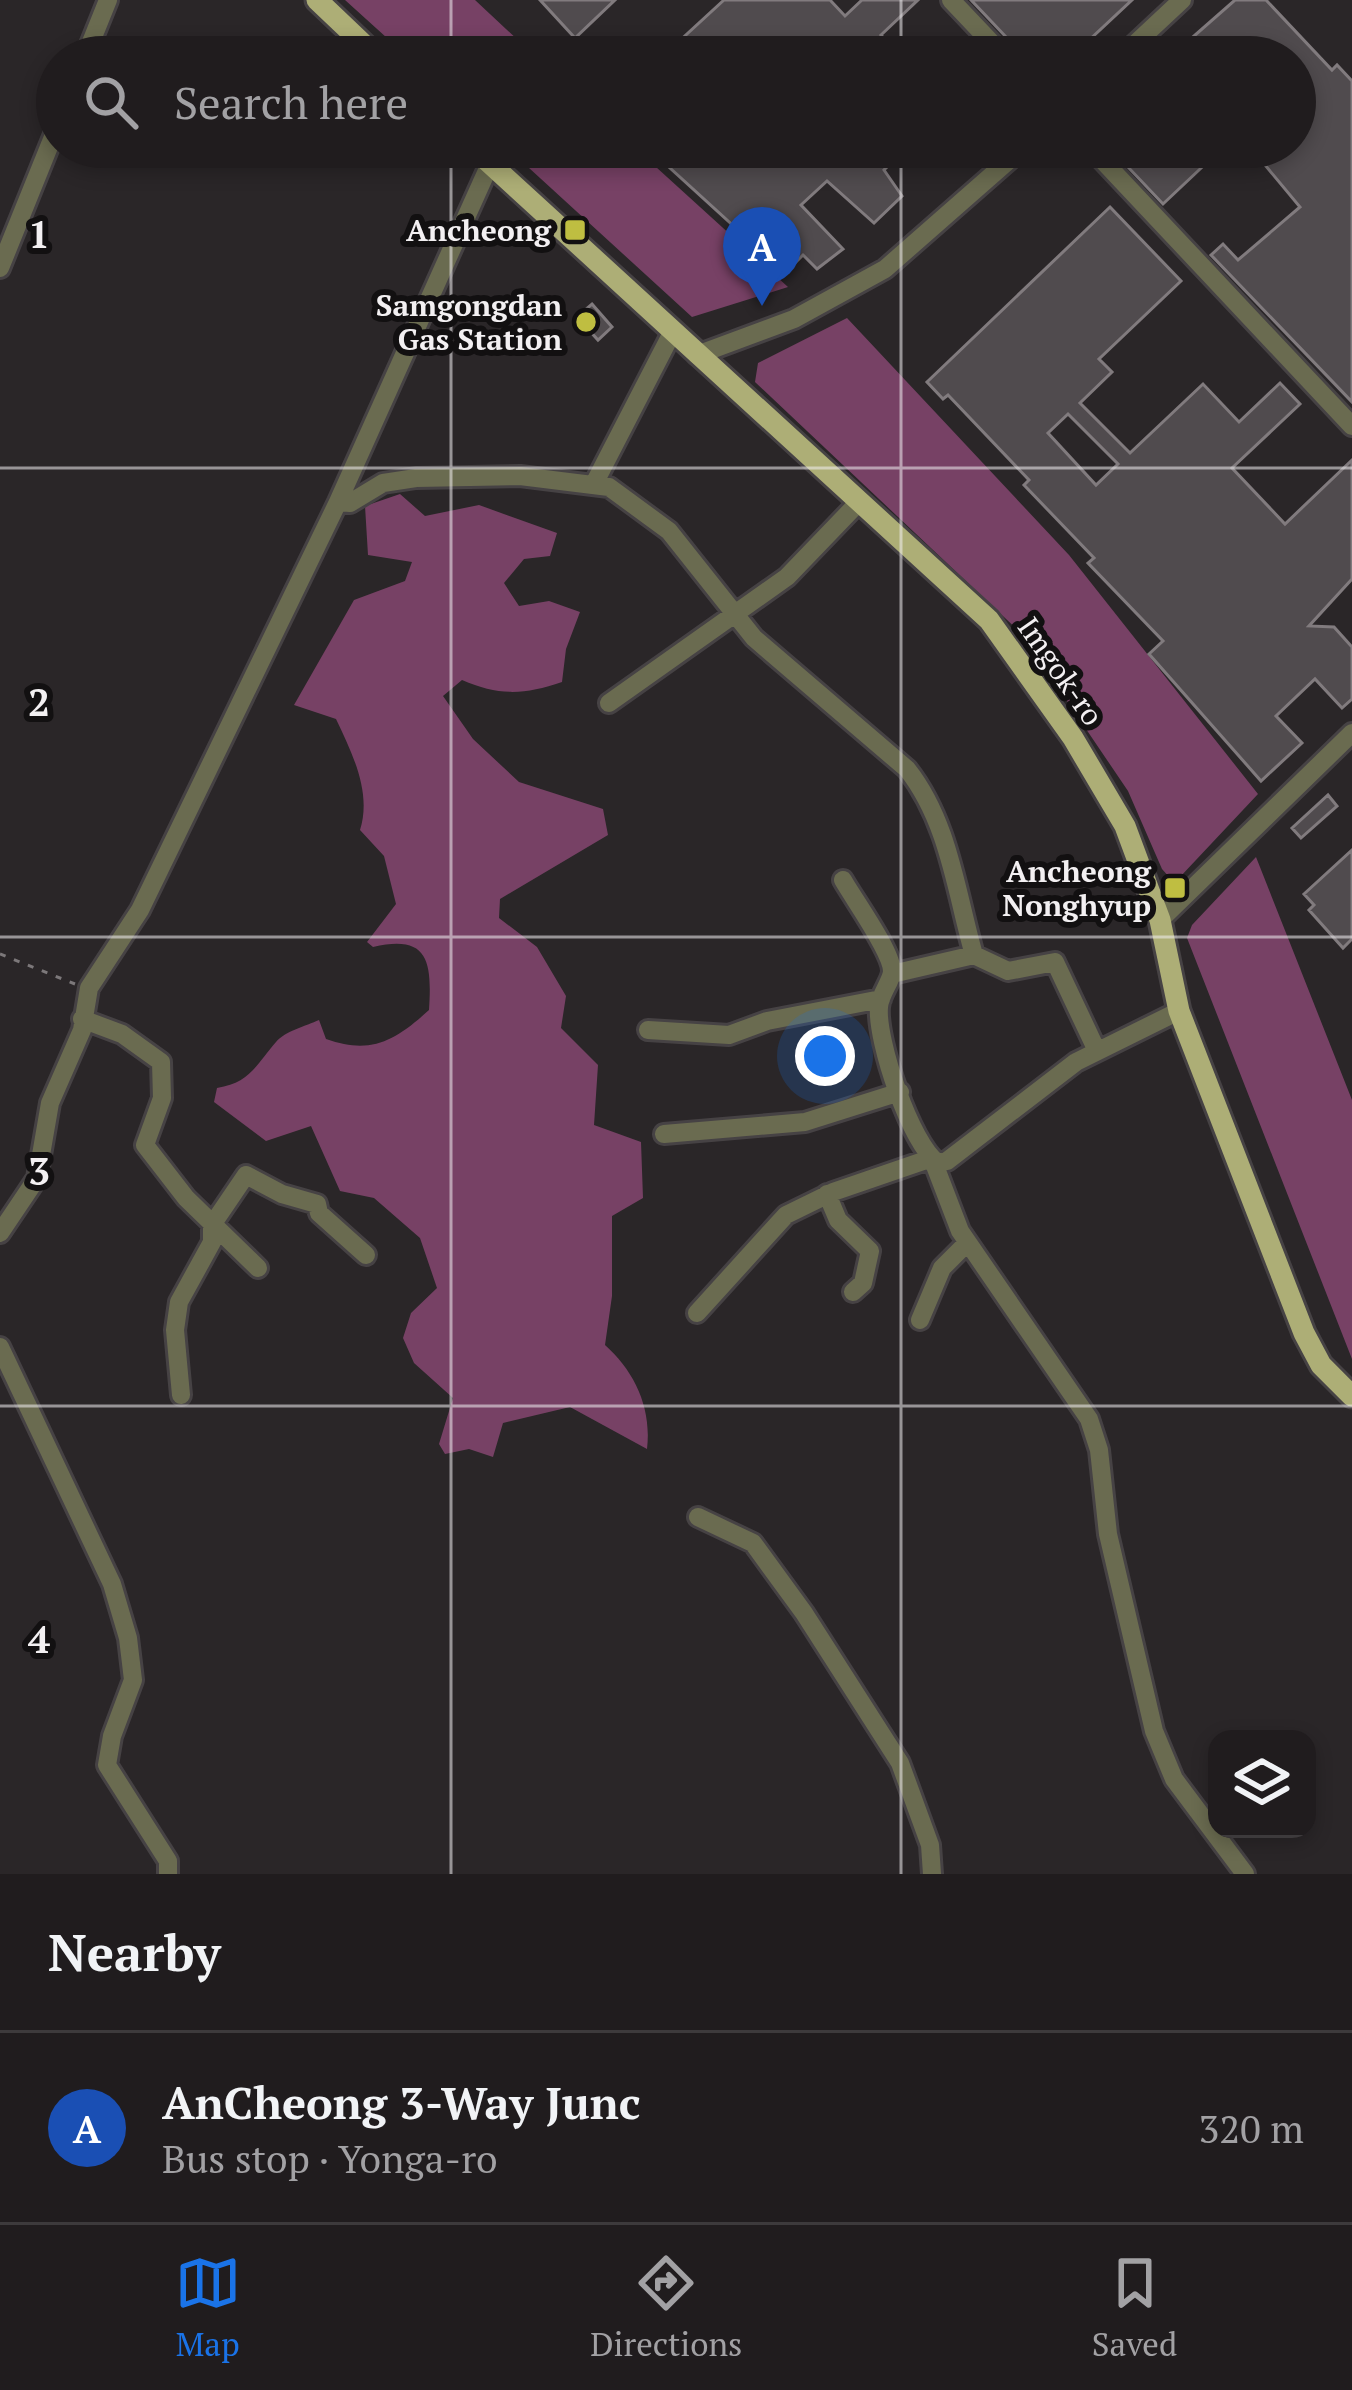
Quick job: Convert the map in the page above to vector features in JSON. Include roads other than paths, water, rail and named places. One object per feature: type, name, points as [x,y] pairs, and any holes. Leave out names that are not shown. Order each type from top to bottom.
[{"type":"main road","points":[[317,0],[355,36]]},
{"type":"main road","name":"Imgok-ro","points":[[494,168],[988,620],[1072,738],[1126,826],[1160,920],[1178,1011],[1304,1333],[1333,1381],[1352,1396]]},
{"type":"street","points":[[93,36],[108,0]]},
{"type":"street","points":[[951,0],[985,36]]},
{"type":"street","points":[[1143,36],[1182,0]]},
{"type":"street","points":[[0,268],[40,168]]},
{"type":"street","points":[[0,1233],[37,1178],[50,1103],[82,1019],[88,988],[140,910],[338,502],[488,168]]},
{"type":"street","points":[[697,355],[794,319],[885,269],[1000,168]]},
{"type":"street","points":[[1110,168],[1352,426]]},
{"type":"street","points":[[594,484],[650,386],[672,333]]},
{"type":"street","points":[[338,502],[350,503],[383,482],[497,475],[594,484],[623,496],[669,531],[734,613],[788,670],[920,785],[957,875],[974,955]]},
{"type":"street","points":[[609,703],[787,577],[859,502]]},
{"type":"street","points":[[1160,920],[1352,733]]},
{"type":"street","points":[[843,880],[892,974]]},
{"type":"street","points":[[892,974],[974,955],[1008,971],[1055,962],[1097,1051]]},
{"type":"street","points":[[892,974],[878,1012],[900,1092],[924,1154],[947,1161],[1097,1051],[1178,1011]]},
{"type":"street","points":[[648,1030],[729,1035],[767,1021],[880,999]]},
{"type":"street","points":[[82,1019],[122,1034],[161,1062],[162,1098],[146,1145],[212,1225],[258,1268]]},
{"type":"street","points":[[664,1134],[806,1122],[900,1092]]},
{"type":"street","points":[[697,1313],[786,1215],[827,1194],[932,1158]]},
{"type":"street","points":[[932,1158],[967,1243],[1089,1419],[1099,1450],[1108,1534],[1154,1731],[1174,1779],[1245,1874]]},
{"type":"street","points":[[181,1395],[176,1316],[212,1242],[212,1225],[246,1174],[316,1204],[319,1213],[366,1255]]},
{"type":"street","points":[[827,1194],[838,1220],[870,1251],[863,1282],[854,1292]]},
{"type":"street","points":[[920,1320],[942,1268],[967,1243]]},
{"type":"street","points":[[0,1347],[112,1584],[134,1663],[107,1766],[168,1861],[168,1874]]},
{"type":"street","points":[[698,1517],[753,1543],[804,1612],[900,1763],[930,1845],[932,1874]]},
{"type":"place","name":"Ancheong","points":[[575,230]]},
{"type":"place","name":"AnCheong 3-Way Junc","points":[[762,306]]},
{"type":"place","name":"Samgongdan Gas Station","points":[[586,322]]},
{"type":"place","name":"Ancheong Nonghyup","points":[[1175,888]]}]
